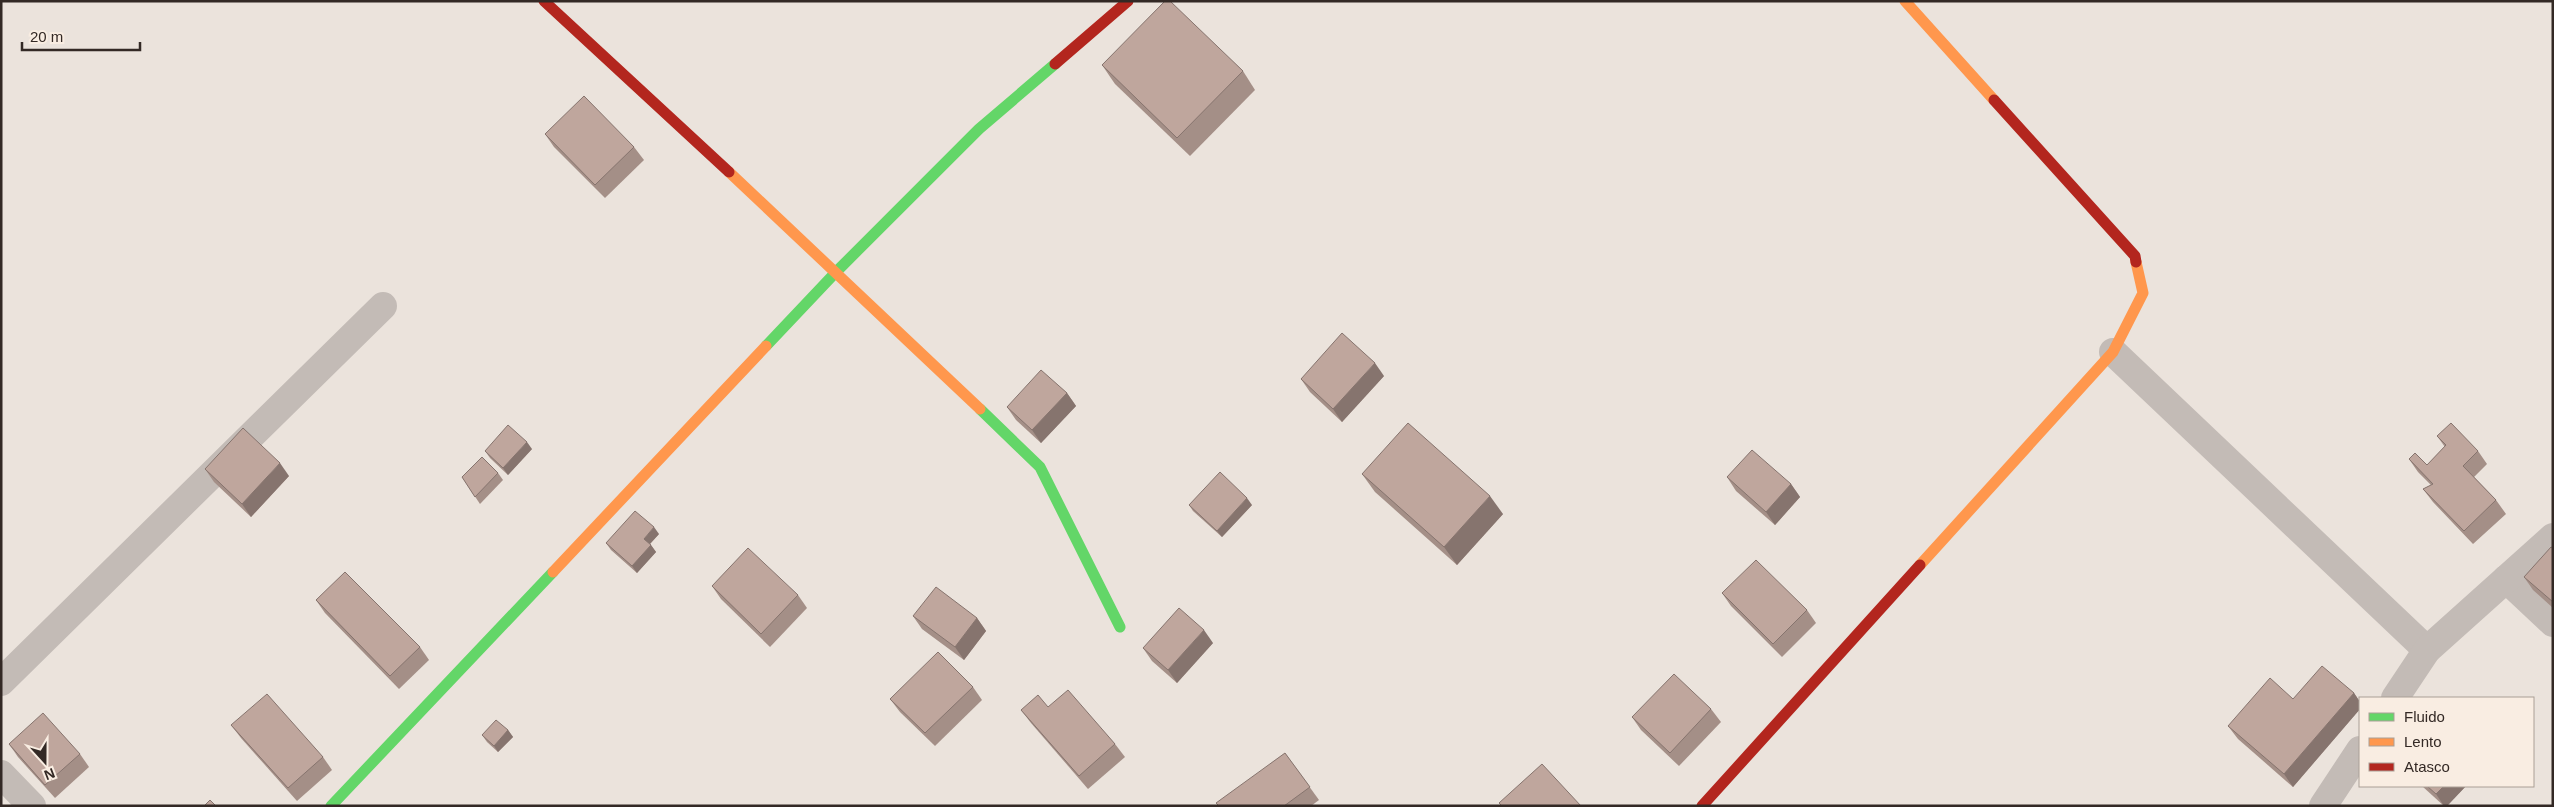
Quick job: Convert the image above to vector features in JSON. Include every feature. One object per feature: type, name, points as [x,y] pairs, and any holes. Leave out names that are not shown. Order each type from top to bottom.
[{"type":"street","points":[[544,1],[836,272],[1040,467],[1120,627]]},
{"type":"street","points":[[331,806],[836,272],[979,129],[1128,1]]},
{"type":"street","points":[[1702,806],[2113,352],[2143,293],[2134,256],[1905,1]]},
{"type":"street","points":[[1,682],[383,306]]},
{"type":"street","points":[[2113,352],[2427,650]]},
{"type":"street","points":[[2396,697],[2427,650],[2553,537]]},
{"type":"street","points":[[2506,579],[2553,623]]},
{"type":"street","points":[[2323,806],[2359,752]]},
{"type":"street","points":[[1,774],[32,806]]},
{"type":"building","points":[[1165,1],[1170,1],[1243,71],[1177,138],[1102,65]]},
{"type":"building","points":[[584,96],[634,147],[595,185],[545,134]]},
{"type":"building","points":[[1342,333],[1375,363],[1333,409],[1301,379]]},
{"type":"building","points":[[1041,370],[1067,393],[1032,430],[1007,407]]},
{"type":"building","points":[[1408,423],[1490,496],[1444,547],[1362,474]]},
{"type":"building","points":[[2451,423],[2478,451],[2463,466],[2496,500],[2464,531],[2423,489],[2433,484],[2409,459],[2415,453],[2427,465],[2446,445],[2437,436]]},
{"type":"building","points":[[508,425],[527,442],[503,468],[485,451]]},
{"type":"building","points":[[243,428],[280,463],[242,504],[205,469]]},
{"type":"building","points":[[1752,450],[1791,484],[1766,512],[1727,477]]},
{"type":"building","points":[[482,457],[498,473],[475,497],[462,477]]},
{"type":"building","points":[[1220,472],[1247,498],[1217,531],[1189,505]]},
{"type":"building","points":[[635,511],[654,527],[644,539],[651,545],[632,566],[606,543]]},
{"type":"building","points":[[2551,547],[2553,548],[2553,602],[2524,577]]},
{"type":"building","points":[[748,548],[798,595],[761,634],[712,586]]},
{"type":"building","points":[[1756,560],[1807,610],[1773,644],[1722,593]]},
{"type":"building","points":[[345,572],[420,647],[390,676],[316,600]]},
{"type":"building","points":[[936,587],[977,618],[955,647],[913,616]]},
{"type":"building","points":[[1179,608],[1204,630],[1168,670],[1143,648]]},
{"type":"building","points":[[938,652],[973,687],[925,733],[890,699]]},
{"type":"building","points":[[2322,666],[2354,693],[2284,774],[2228,726],[2270,678],[2293,699]]},
{"type":"building","points":[[1674,674],[1711,709],[1670,753],[1632,717]]},
{"type":"building","points":[[1068,690],[1115,744],[1079,776],[1021,710],[1038,695],[1048,707]]},
{"type":"building","points":[[267,694],[323,757],[288,788],[231,725]]},
{"type":"building","points":[[43,713],[80,754],[45,785],[9,744]]},
{"type":"building","points":[[496,720],[508,730],[494,746],[482,735]]},
{"type":"building","points":[[1285,753],[1310,787],[1284,806],[1219,806],[1216,803]]},
{"type":"building","points":[[1542,764],[1581,806],[1502,806],[1499,803]]},
{"type":"building","points":[[2428,787],[2443,787],[2436,794]]},
{"type":"building","points":[[210,800],[216,806],[204,806]]},
{"type":"traffic: fast","points":[[766,346],[836,272],[979,129],[1055,64]]},
{"type":"traffic: fast","points":[[980,409],[1040,467],[1120,627]]},
{"type":"traffic: fast","points":[[331,806],[553,572]]},
{"type":"traffic: slow","points":[[1905,1],[1994,100]]},
{"type":"traffic: slow","points":[[729,172],[980,409]]},
{"type":"traffic: slow","points":[[1920,565],[2113,352],[2143,293],[2136,262]]},
{"type":"traffic: slow","points":[[553,572],[766,346]]},
{"type":"traffic: jam","points":[[544,1],[729,172]]},
{"type":"traffic: jam","points":[[1055,64],[1128,1]]},
{"type":"traffic: jam","points":[[1994,100],[2135,256],[2136,262]]},
{"type":"traffic: jam","points":[[1702,806],[1920,565]]}]
